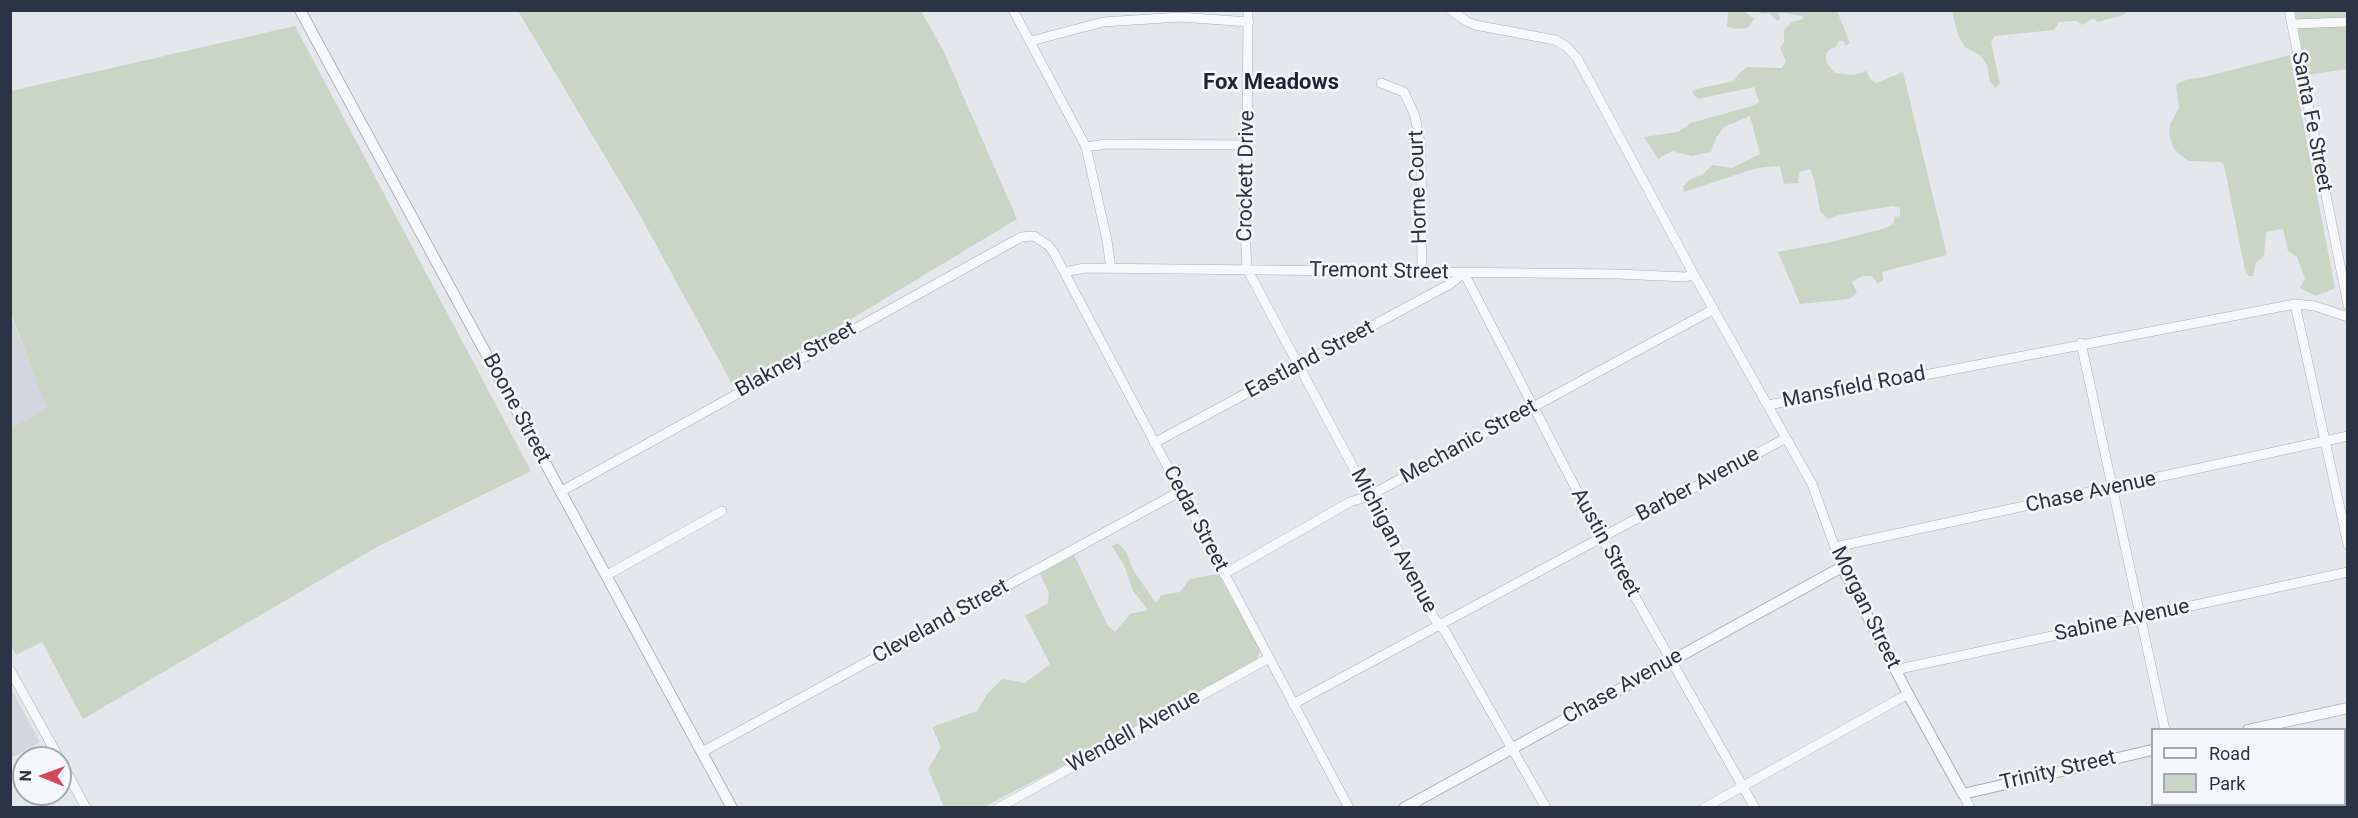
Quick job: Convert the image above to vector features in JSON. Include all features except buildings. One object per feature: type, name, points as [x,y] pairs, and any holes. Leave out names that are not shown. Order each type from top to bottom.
[{"type":"street","name":"Boone Street","points":[[300,10],[732,807]]},
{"type":"street","points":[[1013,10],[1086,147],[1111,268]]},
{"type":"street","name":"Crockett Drive","points":[[1247,269],[1244,212],[1248,10]]},
{"type":"street","name":"Mansfield Road","points":[[1451,10],[1459,17],[1484,27],[1549,38],[1573,52],[1582,64],[1693,273],[1768,405],[2081,343],[2295,304],[2315,306],[2348,317]]},
{"type":"street","name":"Santa Fe Street","points":[[2289,10],[2348,305]]},
{"type":"street","points":[[1031,41],[1103,22],[1180,17],[1249,22]]},
{"type":"street","points":[[2292,24],[2348,21]]},
{"type":"street","name":"Horne Court","points":[[1381,83],[1404,92],[1415,116],[1421,148],[1422,272]]},
{"type":"street","points":[[1086,147],[1106,144],[1247,145]]},
{"type":"street","name":"Blakney Street","points":[[560,492],[1021,237],[1034,236]]},
{"type":"street","name":"Cedar Street","points":[[1034,236],[1048,246],[1064,272],[1179,492],[1349,807]]},
{"type":"street","name":"Tremont Street","points":[[1064,272],[1085,268],[1111,268],[1617,274],[1687,277],[1693,273]]},
{"type":"street","name":"Michigan Avenue","points":[[1247,269],[1434,618],[1440,624],[1546,807]]},
{"type":"street","name":"Eastland Street","points":[[1154,443],[1450,284],[1464,273]]},
{"type":"street","name":"Austin Street","points":[[1464,273],[1601,537],[1755,807]]},
{"type":"street","points":[[2295,304],[2348,545]]},
{"type":"street","name":"Mechanic Street","points":[[1224,574],[1350,502],[1369,496],[1714,309]]},
{"type":"street","points":[[2081,343],[2165,728]]},
{"type":"street","name":"Morgan Street","points":[[1768,405],[1812,484],[1842,567],[1970,807]]},
{"type":"street","name":"Chase Avenue","points":[[1835,548],[2348,436]]},
{"type":"street","name":"Barber Avenue","points":[[1293,704],[1786,438]]},
{"type":"street","name":"Cleveland Street","points":[[702,752],[1179,492]]},
{"type":"street","points":[[607,574],[722,511]]},
{"type":"street","name":"Chase Avenue","points":[[1404,807],[1842,567]]},
{"type":"street","name":"Sabine Avenue","points":[[1896,672],[1904,668],[2348,572]]},
{"type":"street","name":"Wendell Avenue","points":[[998,807],[1269,658]]},
{"type":"street","points":[[10,670],[53,746]]},
{"type":"street","points":[[1704,807],[1908,694]]},
{"type":"street","points":[[2253,728],[2348,708]]},
{"type":"street","name":"Trinity Street","points":[[1963,794],[2151,750]]},
{"type":"street","points":[[72,781],[86,807]]},
{"type":"shaded area","points":[[10,314],[48,409],[11,428],[10,428]]},
{"type":"shaded area","points":[[10,687],[40,742],[33,746],[12,746],[12,757],[10,758]]},
{"type":"green space","points":[[1952,10],[2128,11],[2123,15],[2098,22],[2093,18],[2082,25],[2077,21],[2059,22],[2054,30],[1995,36],[1991,42],[2000,84],[1995,88],[1990,82],[1987,65],[1981,56],[1965,47],[1958,35]]},
{"type":"green space","points":[[518,11],[921,11],[944,52],[1017,219],[735,389],[637,210]]},
{"type":"green space","points":[[1716,11],[1743,11],[1755,19],[1747,28],[1735,29],[1727,26],[1728,12]]},
{"type":"green space","points":[[1756,11],[1837,11],[1850,43],[1846,46],[1843,41],[1839,41],[1836,47],[1830,49],[1826,54],[1826,62],[1835,73],[1854,75],[1866,71],[1871,80],[1876,83],[1903,72],[1947,255],[1882,272],[1883,280],[1878,284],[1872,276],[1862,276],[1852,282],[1857,293],[1849,299],[1800,304],[1778,252],[1886,228],[1893,224],[1895,217],[1900,216],[1900,208],[1893,206],[1828,219],[1820,211],[1810,169],[1799,172],[1798,183],[1784,184],[1780,166],[1757,168],[1684,192],[1683,187],[1689,180],[1703,174],[1712,165],[1732,168],[1760,154],[1750,116],[1724,127],[1716,138],[1711,152],[1692,156],[1672,151],[1658,159],[1644,137],[1678,132],[1691,123],[1759,102],[1754,87],[1698,99],[1692,92],[1696,89],[1734,81],[1739,73],[1748,67],[1782,68],[1786,61],[1780,48],[1784,42],[1784,30],[1792,22],[1803,19],[1803,16],[1778,12],[1780,19],[1777,21],[1769,13],[1762,14]]},
{"type":"green space","points":[[2295,11],[2347,11],[2347,69],[2307,75]]},
{"type":"green space","points":[[295,26],[531,471],[377,547],[83,719],[42,642],[16,655],[11,645],[11,428],[47,409],[11,314],[11,91]]},
{"type":"green space","points":[[2290,55],[2335,288],[2316,296],[2300,288],[2305,278],[2297,257],[2288,251],[2283,229],[2266,232],[2264,256],[2256,263],[2253,276],[2249,276],[2245,270],[2224,165],[2221,162],[2188,161],[2174,149],[2169,135],[2170,124],[2179,108],[2176,85],[2179,83]]},
{"type":"green space","points":[[1118,543],[1126,552],[1133,570],[1156,603],[1161,595],[1180,592],[1190,579],[1218,574],[1258,645],[1260,650],[1257,659],[1124,734],[984,807],[944,807],[928,769],[941,747],[932,727],[977,711],[987,694],[1002,679],[1025,683],[1050,664],[1025,616],[1048,603],[1049,593],[1040,574],[1074,555],[1108,626],[1115,632],[1130,614],[1148,610],[1133,591],[1124,565],[1112,546]]},
{"type":"district","name":"Fox Meadows","points":[[1271,83]]}]
